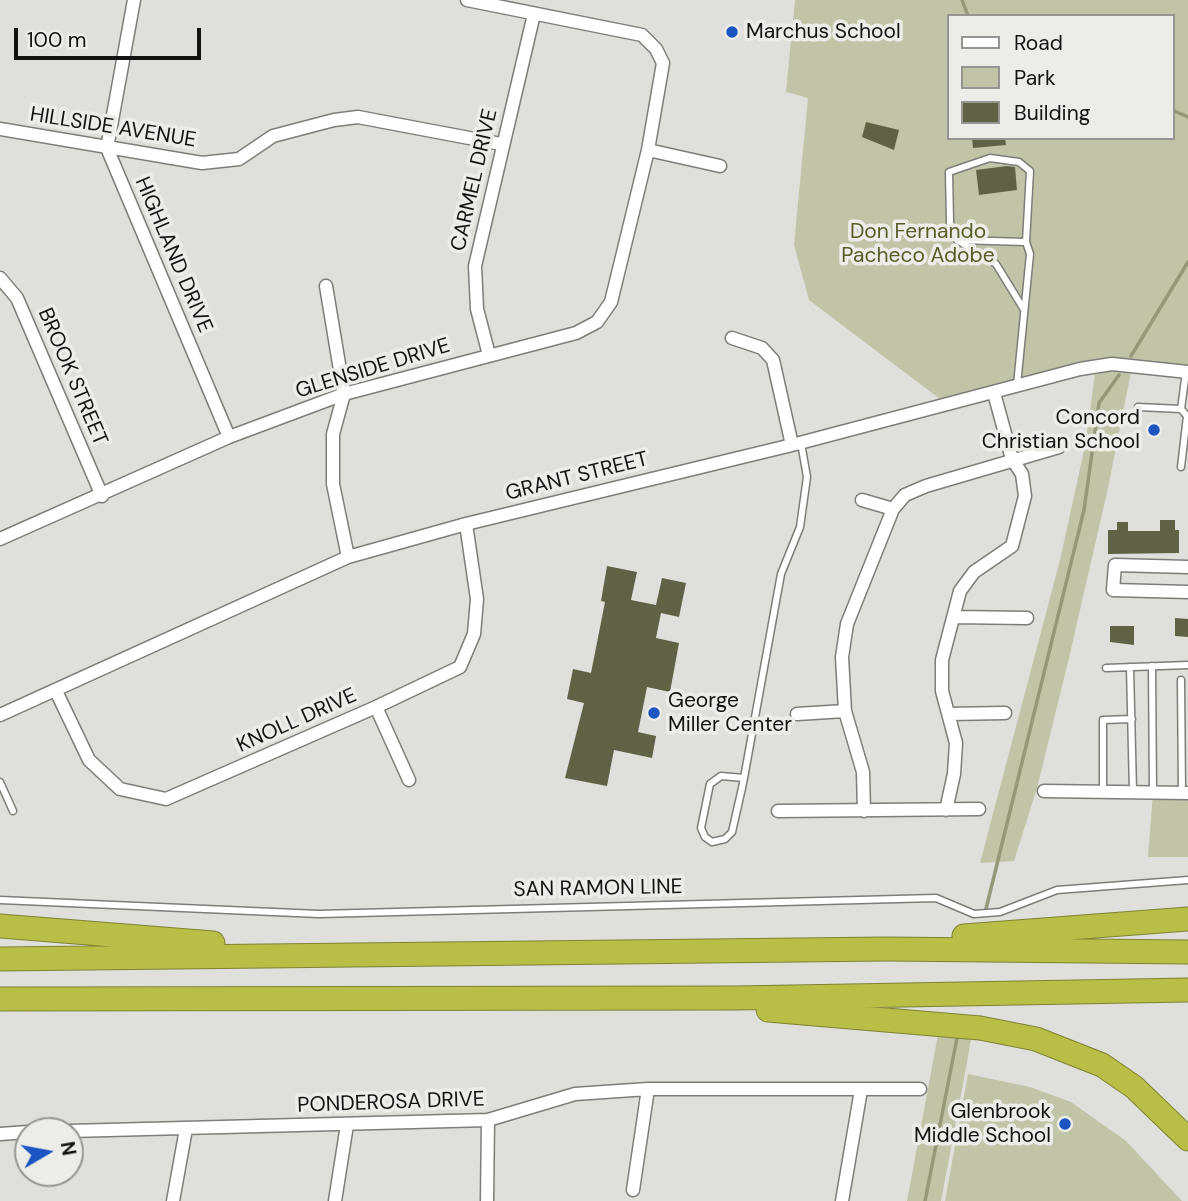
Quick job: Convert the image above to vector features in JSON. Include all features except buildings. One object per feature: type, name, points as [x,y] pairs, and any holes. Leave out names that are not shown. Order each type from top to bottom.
[{"type":"highway","points":[[886,949],[928,939],[1127,926],[1188,919]]},
{"type":"highway","points":[[0,926],[219,943],[237,955]]},
{"type":"highway","points":[[1127,926],[1188,926]]},
{"type":"highway","points":[[0,959],[886,949],[1188,953]]},
{"type":"highway","points":[[0,999],[735,998],[1188,990]]},
{"type":"highway","points":[[735,998],[765,1009],[980,1027],[1036,1040],[1102,1065],[1134,1087],[1188,1139]]},
{"type":"highway","points":[[0,1013],[54,999]]},
{"type":"street","points":[[107,148],[134,0]]},
{"type":"street","name":"GLENSIDE DRIVE","points":[[0,539],[102,496],[229,437],[344,394],[576,333],[597,322],[611,302],[648,150],[663,77],[663,63],[656,49],[642,36],[467,0]]},
{"type":"street","name":"CARMEL DRIVE","points":[[489,355],[477,309],[475,266],[501,144],[534,14]]},
{"type":"street","name":"HILLSIDE AVENUE","points":[[0,129],[202,163],[239,159],[273,136],[334,120],[358,117],[501,144]]},
{"type":"street","name":"HIGHLAND DRIVE","points":[[107,148],[229,437]]},
{"type":"street","points":[[648,150],[720,166]]},
{"type":"street","name":"BROOK STREET","points":[[0,278],[17,298],[102,496]]},
{"type":"street","points":[[326,286],[344,394],[333,434],[333,484],[348,557]]},
{"type":"street","points":[[732,338],[762,348],[773,360],[797,444]]},
{"type":"street","name":"GRANT STREET","points":[[0,715],[348,557],[466,524],[797,444],[1080,369],[1112,364],[1187,372]]},
{"type":"street","points":[[946,810],[954,774],[956,744],[943,691],[942,660],[960,591],[974,572],[1012,546],[1025,496],[1022,474],[1012,459],[994,393]]},
{"type":"street","points":[[864,811],[863,772],[845,710],[842,657],[847,624],[892,509],[905,495],[926,486],[1059,446]]},
{"type":"street","points":[[862,500],[892,509]]},
{"type":"street","name":"KNOLL DRIVE","points":[[56,691],[89,760],[120,789],[166,799],[376,708],[460,667],[474,634],[477,599],[466,524]]},
{"type":"street","points":[[1188,567],[1115,565],[1113,590],[1188,592]]},
{"type":"street","points":[[954,617],[1027,618]]},
{"type":"street","points":[[376,708],[409,780]]},
{"type":"street","points":[[797,714],[845,710]]},
{"type":"street","points":[[949,714],[1005,713]]},
{"type":"street","points":[[1044,791],[1185,793]]},
{"type":"street","points":[[778,811],[979,809]]},
{"type":"street","points":[[633,1190],[648,1089]]},
{"type":"street","name":"PONDEROSA DRIVE","points":[[84,1131],[488,1120],[575,1094],[648,1089],[920,1089]]},
{"type":"street","points":[[842,1201],[861,1090]]},
{"type":"street","points":[[487,1201],[488,1120]]},
{"type":"street","points":[[335,1201],[347,1125]]},
{"type":"street","points":[[173,1201],[186,1129]]},
{"type":"lane","points":[[1016,386],[1030,254],[1026,242],[1030,171],[1019,162],[990,158],[949,172],[950,223],[957,240],[996,264],[1024,310]]},
{"type":"lane","points":[[957,240],[1026,242]]},
{"type":"lane","points":[[1181,409],[1187,372]]},
{"type":"lane","points":[[1138,407],[1181,409],[1187,416],[1181,467]]},
{"type":"lane","points":[[744,778],[721,776],[710,784],[701,828],[705,837],[712,842],[725,839],[732,832],[744,778],[781,574],[800,527],[807,477],[797,444]]},
{"type":"lane","points":[[1106,668],[1188,664]]},
{"type":"lane","points":[[1152,666],[1153,793]]},
{"type":"lane","points":[[1130,667],[1133,792]]},
{"type":"lane","points":[[1181,680],[1185,793]]},
{"type":"lane","points":[[1104,792],[1103,720],[1132,719]]},
{"type":"lane","points":[[0,782],[13,811]]},
{"type":"lane","name":"SAN RAMON LINE","points":[[0,900],[319,914],[936,898],[974,914],[1000,912],[1057,890],[1188,880]]},
{"type":"green space","name":"Don Fernando Pacheco Adobe","points":[[795,0],[1188,0],[1188,372],[1132,367],[1108,488],[1069,658],[1037,788],[1014,861],[980,863],[1060,560],[1085,446],[1096,367],[948,405],[809,300],[794,245],[808,98],[786,92]]},
{"type":"green space","points":[[1153,793],[1188,793],[1188,857],[1148,857]]},
{"type":"green space","points":[[940,1024],[973,1027],[966,1068],[941,1201],[907,1201]]},
{"type":"green space","name":"Glenbrook Middle School","points":[[968,1074],[1030,1087],[1071,1102],[1126,1141],[1182,1201],[945,1201]]},
{"type":"waterway","points":[[962,0],[967,14]]},
{"type":"waterway","points":[[1174,111],[1188,117]]},
{"type":"waterway","points":[[1131,356],[1188,262]]},
{"type":"waterway","points":[[985,913],[1084,510],[1099,403],[1119,375]]},
{"type":"waterway","points":[[925,1201],[957,1038]]},
{"type":"place","name":"Marchus School","points":[[732,32]]},
{"type":"place","name":"Concord Christian School","points":[[1154,430]]},
{"type":"place","name":"George Miller Center","points":[[654,713]]},
{"type":"place","name":"Glenbrook Middle School","points":[[1065,1124]]}]
